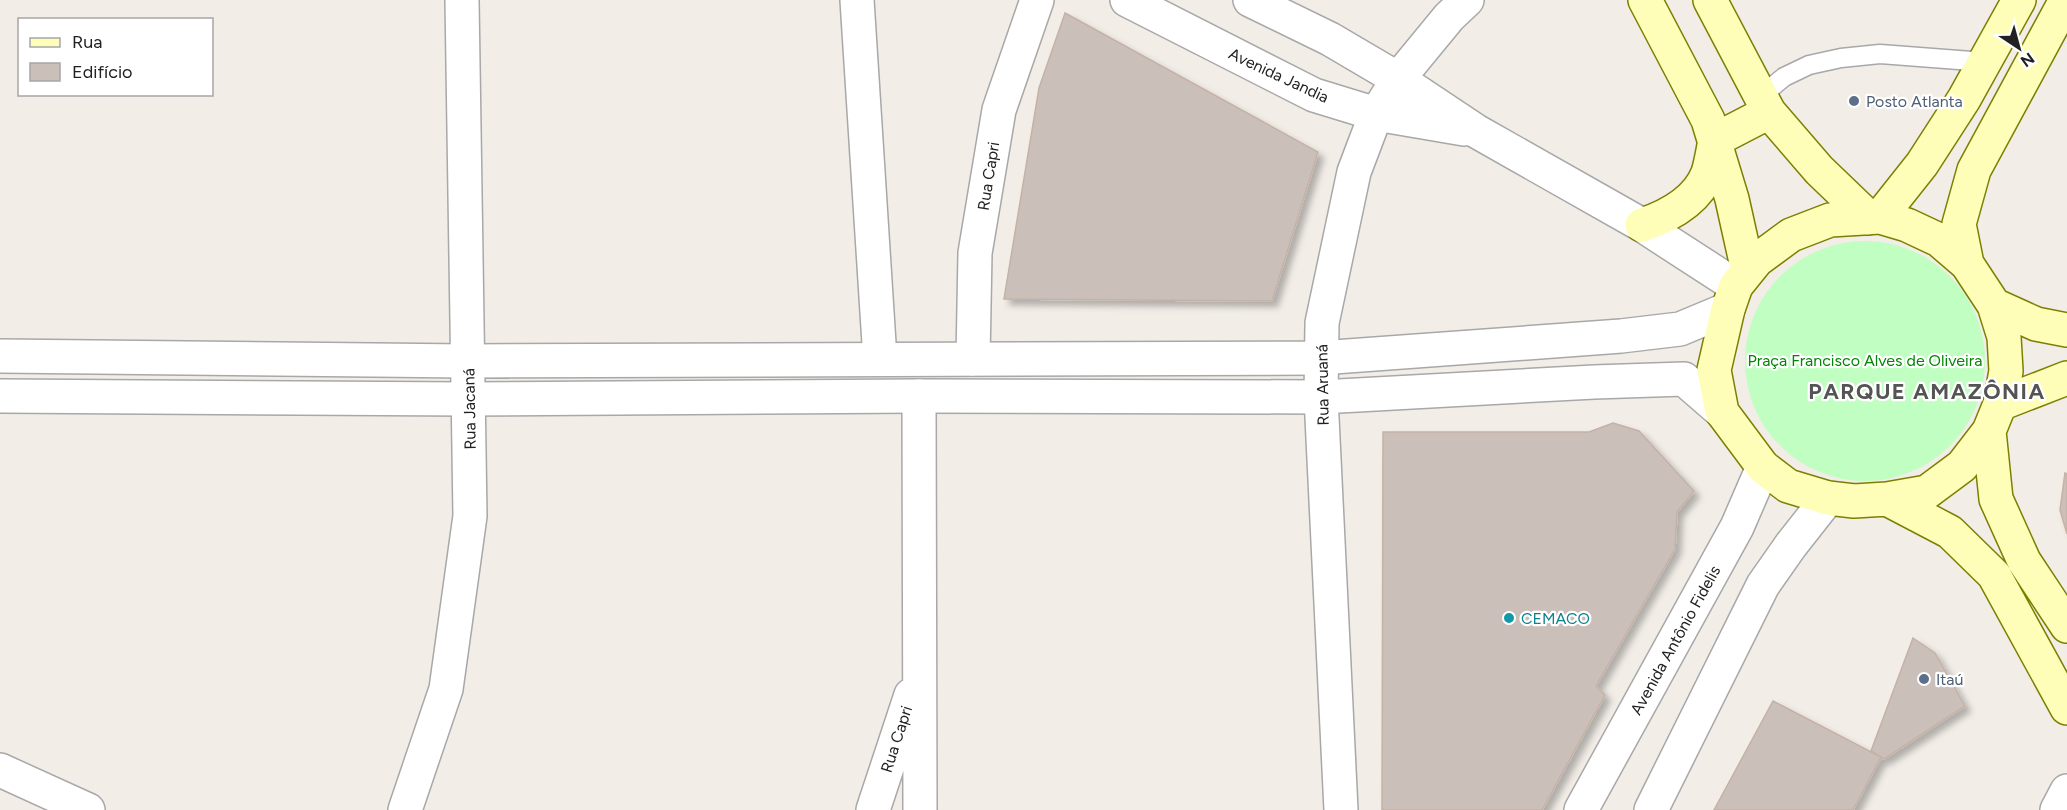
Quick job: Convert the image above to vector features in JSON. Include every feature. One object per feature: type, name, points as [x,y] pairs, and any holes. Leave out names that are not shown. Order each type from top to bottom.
[{"type":"main road","points":[[1645,0],[1708,120],[1732,199],[1737,288],[1714,370],[1722,412],[1763,467],[1788,486],[1828,498],[1854,501],[1887,499],[1927,492],[1962,466],[1994,417],[2067,378]]},
{"type":"main road","points":[[1710,0],[1765,104],[1819,170],[1874,217]]},
{"type":"main road","points":[[1874,217],[1922,164],[1964,99],[2019,0]]},
{"type":"main road","points":[[1967,264],[1959,224],[1974,170],[2066,0]]},
{"type":"main road","points":[[1642,225],[1664,218],[1683,206],[1707,174],[1715,140],[1765,104]]},
{"type":"main road","points":[[1737,288],[1757,260],[1791,235],[1830,220],[1874,217],[1907,225],[1939,240],[1967,264],[1994,305],[2004,337],[2006,371],[1994,417],[1996,499],[2024,561],[2067,626]]},
{"type":"main road","points":[[1994,305],[2036,324],[2067,330]]},
{"type":"main road","points":[[1887,499],[1950,532],[1994,575],[2067,708]]},
{"type":"street","name":"Rua Jacaná","points":[[405,810],[446,689],[470,516],[462,0]]},
{"type":"street","points":[[857,0],[880,359]]},
{"type":"street","name":"Rua Capri","points":[[973,359],[975,253],[999,110],[1037,0]]},
{"type":"street","name":"Avenida Jandia","points":[[1127,0],[1314,94],[1376,114],[1476,131]]},
{"type":"street","name":"Avenida Jandia","points":[[1250,0],[1330,39],[1398,79],[1476,131],[1642,225],[1737,288]]},
{"type":"street","name":"Rua Aruaná","points":[[1341,810],[1321,398],[1322,323],[1354,172],[1376,114],[1398,79],[1449,17],[1467,0]]},
{"type":"street","points":[[0,356],[468,361],[1320,358],[1587,339],[1680,329],[1737,288]]},
{"type":"street","points":[[1587,339],[1606,345],[1617,355],[1616,367],[1594,382]]},
{"type":"street","points":[[0,396],[468,399],[920,396],[1321,398],[1684,379],[1722,412]]},
{"type":"street","name":"Rua Capri","points":[[920,396],[920,810]]},
{"type":"street","name":"Avenida Antônio Fidelis","points":[[1581,810],[1737,527],[1763,467]]},
{"type":"street","points":[[1651,810],[1763,585],[1828,498]]},
{"type":"street","name":"Rua Capri","points":[[873,810],[920,669]]},
{"type":"street","points":[[0,770],[88,810]]},
{"type":"street","points":[[2057,810],[2067,791]]},
{"type":"lane","points":[[1765,104],[1784,77],[1809,64],[1880,54],[1985,62]]},
{"type":"green space","name":"Praça Francisco Alves de Oliveira","points":[[1853,241],[1877,241],[1900,246],[1922,255],[1950,276],[1965,294],[1976,315],[1983,338],[1985,361],[1983,384],[1976,407],[1965,428],[1950,446],[1922,467],[1900,476],[1877,481],[1853,481],[1830,476],[1808,467],[1789,454],[1772,437],[1759,418],[1750,396],[1745,373],[1745,349],[1750,326],[1759,304],[1772,285],[1789,268],[1808,255],[1830,246]]},
{"type":"building","points":[[1065,13],[1318,152],[1272,301],[1004,299],[1039,88]]},
{"type":"building","name":"CEMACO","points":[[1613,423],[1639,431],[1694,491],[1677,512],[1675,549],[1596,686],[1605,695],[1542,810],[1382,810],[1383,432],[1589,432]]},
{"type":"building","points":[[2065,473],[2067,474],[2067,534],[2060,510]]},
{"type":"building","name":"Itaú","points":[[1913,638],[1935,653],[1965,706],[1884,759],[1871,751]]},
{"type":"building","points":[[1773,701],[1881,757],[1853,810],[1714,810]]},
{"type":"place","name":"Posto Atlanta","points":[[1854,101]]},
{"type":"place","name":"CEMACO","points":[[1509,618]]},
{"type":"place","name":"Itaú","points":[[1924,679]]},
{"type":"district","name":"PARQUE AMAZÔNIA","points":[[1927,391]]}]
